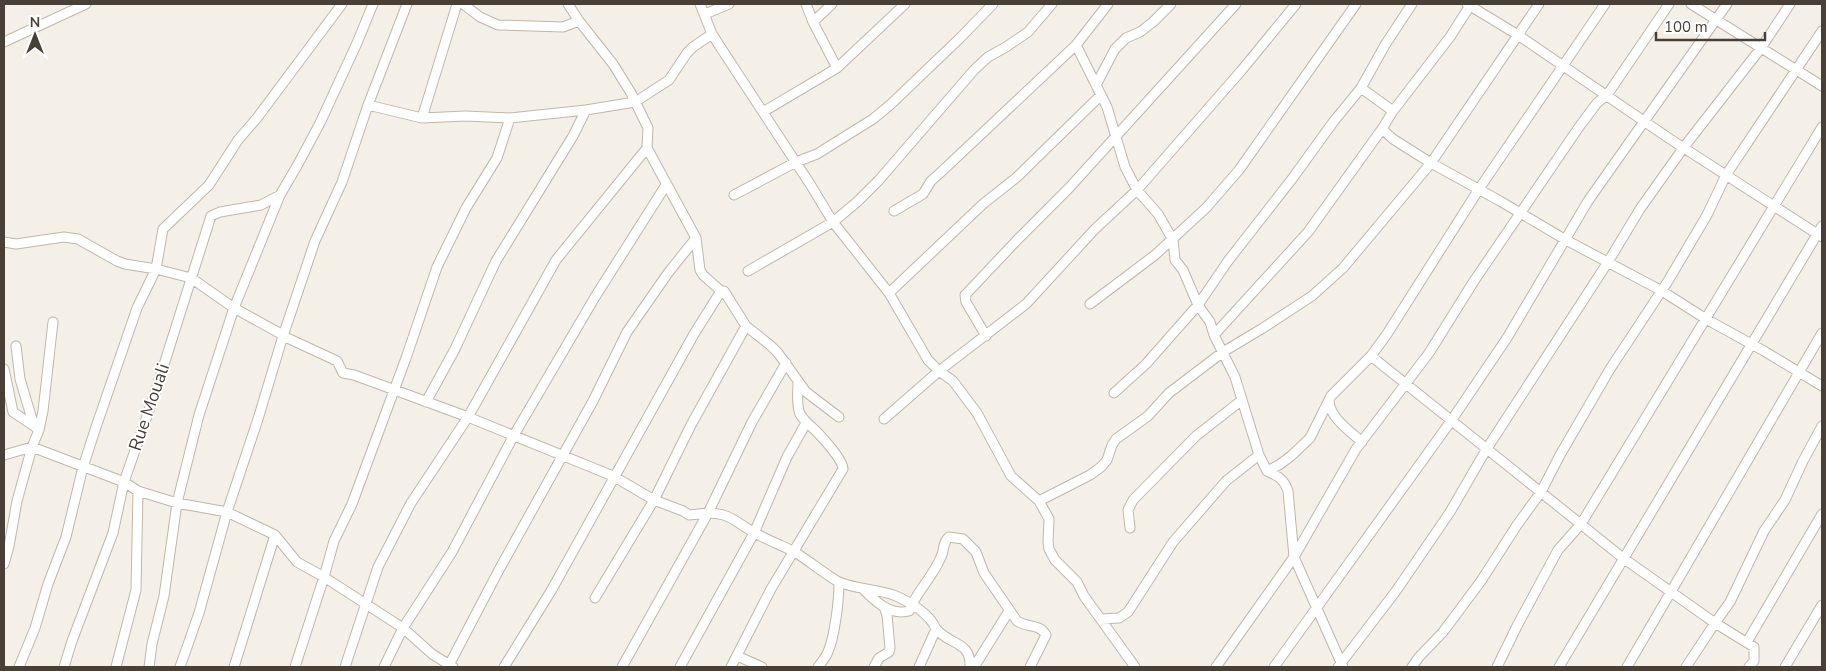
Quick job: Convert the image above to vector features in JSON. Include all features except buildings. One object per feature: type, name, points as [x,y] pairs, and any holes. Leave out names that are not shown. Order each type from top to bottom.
[{"type":"street","points":[[4,42],[86,4]]},
{"type":"street","points":[[20,667],[66,537],[83,467],[137,308],[156,269],[163,229],[209,185],[238,140],[257,118],[342,4]]},
{"type":"street","points":[[149,667],[152,644],[164,596],[177,503],[200,415],[234,308],[280,195],[320,123],[373,4]]},
{"type":"street","points":[[180,667],[200,613],[226,512],[315,242],[342,182],[368,105],[406,4]]},
{"type":"street","points":[[422,118],[457,4]]},
{"type":"street","points":[[463,4],[480,18],[498,25],[563,27],[579,21]]},
{"type":"street","points":[[568,4],[613,64],[636,102],[648,128],[647,148],[696,238],[700,270],[703,275],[721,291],[724,291],[746,326],[770,345],[786,363],[806,392],[839,417]]},
{"type":"street","points":[[700,4],[706,14],[712,34],[833,222],[889,294],[928,360],[953,381],[976,413],[1011,476],[1039,501],[1049,519],[1049,549],[1055,560],[1077,582],[1084,596],[1135,667]]},
{"type":"street","points":[[706,14],[729,4]]},
{"type":"street","points":[[806,4],[813,22],[837,68]]},
{"type":"street","points":[[813,22],[832,4]]},
{"type":"street","points":[[763,112],[837,68],[905,4]]},
{"type":"street","points":[[734,195],[796,162],[817,154],[879,114],[959,39],[993,4]]},
{"type":"street","points":[[748,271],[833,222],[857,202],[879,180],[988,57],[1028,32],[1052,4]]},
{"type":"street","points":[[894,211],[923,194],[940,173],[1076,45],[1108,4]]},
{"type":"street","points":[[1096,85],[1115,50],[1126,38],[1140,32],[1171,4]]},
{"type":"street","points":[[986,336],[966,302],[965,295],[1018,238],[1069,188],[1236,4]]},
{"type":"street","points":[[884,419],[939,371],[1026,304],[1095,229],[1137,190],[1296,4]]},
{"type":"street","points":[[1090,304],[1155,255],[1206,208],[1239,170],[1356,4]]},
{"type":"street","points":[[1114,393],[1146,364],[1198,305],[1228,261],[1292,179],[1334,120],[1361,88],[1385,45],[1412,4]]},
{"type":"street","points":[[1214,335],[1308,232],[1382,130],[1393,110],[1450,37],[1469,4],[1564,65],[1726,175],[1774,206],[1821,232],[1751,344],[1559,667]]},
{"type":"street","points":[[1039,501],[1090,475],[1101,467],[1107,460],[1116,439],[1148,416],[1169,393],[1187,378],[1312,296],[1343,268],[1431,163],[1539,4]]},
{"type":"street","points":[[1267,471],[1285,460],[1310,438],[1335,391],[1371,356],[1387,334],[1479,189],[1606,4]]},
{"type":"street","points":[[1216,667],[1294,557],[1362,442],[1429,353],[1474,281],[1592,109],[1607,95],[1669,4]]},
{"type":"street","points":[[1692,4],[1822,86]]},
{"type":"street","points":[[1274,667],[1402,492],[1451,421],[1507,338],[1588,201],[1727,4]]},
{"type":"street","points":[[1340,666],[1412,568],[1450,512],[1486,450],[1608,262],[1640,209],[1684,147],[1761,48],[1790,4]]},
{"type":"street","points":[[1412,667],[1443,632],[1481,581],[1541,492],[1560,455],[1610,369],[1662,291],[1707,215],[1726,175],[1822,31]]},
{"type":"street","points":[[368,105],[422,118],[465,116],[510,118],[586,110],[636,102],[669,80],[687,53],[712,34]]},
{"type":"street","points":[[1076,45],[1101,95],[1125,167],[1137,190],[1158,214],[1173,240],[1175,260],[1183,270],[1198,305],[1210,322],[1214,335],[1224,352],[1235,377],[1259,455],[1267,471],[1280,477],[1285,482],[1288,491],[1294,557],[1340,666]]},
{"type":"street","points":[[1361,88],[1393,110]]},
{"type":"street","points":[[889,294],[984,204],[1017,177],[1101,95]]},
{"type":"street","points":[[426,402],[455,349],[496,261],[573,136],[586,110]]},
{"type":"street","points":[[295,667],[334,541],[352,504],[437,267],[466,208],[497,158],[510,118]]},
{"type":"street","points":[[1497,667],[1558,550],[1581,524],[1822,127]]},
{"type":"street","points":[[1382,130],[1393,140],[1431,163],[1566,240],[1662,291],[1706,319],[1822,386]]},
{"type":"street","points":[[345,667],[378,567],[406,512],[468,416],[556,260],[647,148]]},
{"type":"street","points":[[384,667],[403,628],[452,552],[514,435],[595,297],[666,185]]},
{"type":"street","name":"Rue Mouali","points":[[64,667],[112,534],[124,482],[155,393],[211,216],[220,212],[261,205],[280,195]]},
{"type":"street","points":[[4,242],[16,244],[72,237],[117,262],[191,278],[234,308],[283,336],[337,361],[343,373],[354,375],[468,416],[614,476],[654,500],[683,511],[688,515],[720,513],[734,518],[754,533],[793,551],[839,582],[863,589],[884,591],[912,603],[947,639],[966,649],[969,653],[972,667]]},
{"type":"street","points":[[4,455],[32,447],[124,482],[138,491],[177,503],[226,512],[275,535],[297,562],[324,577],[403,628],[432,654],[450,666],[500,568],[593,401],[627,332],[668,273],[696,238]]},
{"type":"street","points":[[504,667],[551,591],[694,334],[721,291]]},
{"type":"street","points":[[4,564],[17,501],[43,410],[53,322]]},
{"type":"street","points":[[595,598],[654,500],[746,326]]},
{"type":"street","points":[[1627,667],[1822,333]]},
{"type":"street","points":[[16,346],[20,379],[37,428]]},
{"type":"street","points":[[1371,356],[1623,558],[1715,623],[1754,647],[1756,654],[1754,661],[1749,667]]},
{"type":"street","points":[[622,667],[708,513],[752,422],[786,363]]},
{"type":"street","points":[[4,369],[13,412],[37,428]]},
{"type":"street","points":[[732,667],[771,589],[843,469],[842,463],[828,445],[806,423],[799,413],[798,382]]},
{"type":"street","points":[[1130,528],[1128,510],[1134,500],[1196,436],[1242,400]]},
{"type":"street","points":[[1329,401],[1335,416],[1362,442]]},
{"type":"street","points":[[680,667],[754,533],[787,457],[806,423]]},
{"type":"street","points":[[1686,667],[1730,602],[1764,531],[1786,500],[1803,461],[1822,426]]},
{"type":"street","points":[[1101,619],[1119,618],[1128,612],[1172,542],[1226,481],[1259,455]]},
{"type":"street","points":[[116,667],[136,590],[138,491]]},
{"type":"street","points":[[1747,642],[1822,514]]},
{"type":"street","points":[[234,667],[275,535]]},
{"type":"street","points":[[863,589],[884,607],[905,612],[909,611],[912,603],[932,575],[942,555],[943,543],[947,538],[953,536],[967,541],[976,552],[984,573],[1020,624],[1039,627],[1046,634],[1030,667]]},
{"type":"street","points":[[818,667],[828,653],[838,601],[839,582]]},
{"type":"street","points":[[1785,667],[1822,605]]},
{"type":"street","points":[[874,667],[880,658],[889,652],[890,648],[887,615],[884,607]]},
{"type":"street","points":[[972,667],[1009,611]]},
{"type":"street","points":[[918,667],[936,629]]},
{"type":"street","points":[[737,656],[762,667]]}]
